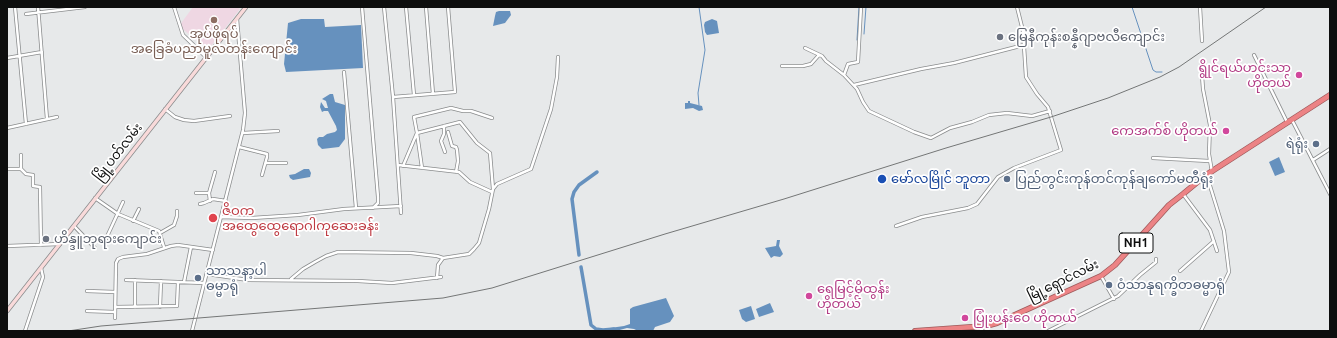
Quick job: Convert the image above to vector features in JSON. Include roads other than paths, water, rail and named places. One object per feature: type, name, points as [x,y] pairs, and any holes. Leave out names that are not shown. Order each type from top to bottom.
[{"type":"highway","name":"မြို့ရှောင်လမ်း","points":[[915,331],[986,326],[997,323],[1101,276],[1115,265],[1169,205],[1206,175],[1330,95]]},
{"type":"main road","name":"မြို့ပတ်လမ်း","points":[[7,310],[246,7]]},
{"type":"street","points":[[15,7],[26,124]]},
{"type":"street","points":[[38,7],[47,119]]},
{"type":"street","points":[[26,14],[85,7]]},
{"type":"street","points":[[174,7],[183,35],[206,57]]},
{"type":"street","points":[[362,7],[378,197],[378,203],[373,208]]},
{"type":"street","points":[[384,7],[393,97],[401,213]]},
{"type":"street","points":[[406,7],[414,95]]},
{"type":"street","points":[[426,7],[433,94]]},
{"type":"street","points":[[393,97],[455,92],[448,7]]},
{"type":"street","points":[[844,75],[848,64],[858,62],[861,7]]},
{"type":"street","points":[[896,226],[922,217],[968,208],[977,204],[998,177],[1014,168],[1061,150],[1050,111],[1026,77],[1023,31],[1017,7]]},
{"type":"street","points":[[1200,7],[1202,41]]},
{"type":"street","points":[[192,331],[243,133],[245,113],[236,19]]},
{"type":"street","points":[[854,85],[921,69],[954,63],[1024,45]]},
{"type":"street","points":[[805,48],[819,54],[844,75],[857,89],[863,102],[870,111],[914,132],[931,138],[950,128],[972,122],[989,115],[1007,113],[1032,116],[1050,111]]},
{"type":"street","points":[[7,58],[42,52]]},
{"type":"street","points":[[782,66],[811,64],[819,54]]},
{"type":"street","points":[[1254,55],[1287,122]]},
{"type":"street","points":[[492,190],[497,184],[531,170],[551,109],[558,57]]},
{"type":"street","points":[[1201,62],[1203,89],[1210,125],[1209,161],[1212,172]]},
{"type":"street","points":[[344,72],[356,208]]},
{"type":"street","points":[[422,168],[414,117],[451,108],[471,111],[492,118]]},
{"type":"street","points":[[165,109],[184,120],[194,121],[230,116]]},
{"type":"street","points":[[7,128],[57,117]]},
{"type":"street","points":[[1292,119],[1330,194]]},
{"type":"street","points":[[291,279],[303,269],[315,262],[338,252],[411,253],[443,258],[469,254],[474,249],[478,243],[487,216],[492,190],[490,153],[477,143],[460,122],[417,133]]},
{"type":"street","points":[[444,126],[444,134],[441,141],[445,152]]},
{"type":"street","points":[[243,133],[278,131]]},
{"type":"street","points":[[448,132],[452,146],[456,147],[457,150],[458,162],[456,172]]},
{"type":"street","points":[[403,166],[417,133]]},
{"type":"street","points":[[239,147],[267,154],[262,175]]},
{"type":"street","points":[[1313,160],[1330,149]]},
{"type":"street","points":[[21,155],[22,169],[26,174],[33,175],[33,186],[40,186],[41,245]]},
{"type":"street","points":[[1152,158],[1209,161]]},
{"type":"street","points":[[266,163],[286,163]]},
{"type":"street","points":[[398,165],[459,172],[470,182],[492,190]]},
{"type":"street","points":[[7,169],[22,169]]},
{"type":"street","points":[[210,201],[209,193],[216,172]]},
{"type":"street","points":[[1201,331],[1229,272],[1224,231],[1206,175]]},
{"type":"street","points":[[196,192],[209,193]]},
{"type":"street","points":[[1183,194],[1210,230],[1217,251]]},
{"type":"street","points":[[95,198],[117,214],[157,230],[160,233],[164,247]]},
{"type":"street","points":[[200,204],[213,199],[226,201]]},
{"type":"street","points":[[104,243],[123,202]]},
{"type":"street","points":[[221,217],[252,218],[291,216],[356,208],[401,206]]},
{"type":"street","points":[[133,221],[139,209]]},
{"type":"street","points":[[160,233],[174,225],[177,212]]},
{"type":"street","points":[[74,226],[95,248]]},
{"type":"street","points":[[1180,271],[1214,241]]},
{"type":"street","points":[[7,246],[60,244]]},
{"type":"street","points":[[115,318],[116,263],[118,259],[147,254],[164,247],[178,245],[213,250]]},
{"type":"street","points":[[184,282],[191,247]]},
{"type":"street","points":[[437,278],[438,265],[443,258]]},
{"type":"street","points":[[1048,331],[1114,299],[1156,262],[1156,260]]},
{"type":"street","points":[[25,331],[43,277],[41,268]]},
{"type":"street","points":[[206,274],[248,280],[291,279],[392,282],[441,277]]},
{"type":"street","points":[[1101,276],[1114,299]]},
{"type":"street","points":[[126,280],[161,280],[204,283]]},
{"type":"street","points":[[134,307],[135,280]]},
{"type":"street","points":[[160,307],[161,280]]},
{"type":"street","points":[[115,307],[177,306],[178,282]]},
{"type":"street","points":[[87,291],[115,292]]},
{"type":"street","points":[[87,311],[115,312]]},
{"type":"street","points":[[980,331],[986,326]]},
{"type":"water","points":[[510,11],[511,15],[505,23],[493,26],[496,12]]},
{"type":"water","points":[[301,19],[324,19],[325,27],[361,25],[363,68],[286,72],[284,64],[288,23]]},
{"type":"water","points":[[712,19],[717,21],[719,33],[707,35],[704,25],[705,22]]},
{"type":"water","points":[[330,94],[333,94],[335,102],[345,105],[345,139],[339,147],[322,149],[318,145],[317,139],[337,130],[328,111],[322,112],[320,107],[321,102],[325,108],[328,108],[326,101],[322,99]]},
{"type":"water","points":[[688,101],[690,101],[690,103],[702,106],[703,110],[699,111],[693,108],[685,109],[685,103],[688,103]]},
{"type":"water","points":[[1279,157],[1285,172],[1275,176],[1269,162]]},
{"type":"water","points":[[304,169],[309,169],[311,173],[310,177],[293,180],[290,178],[289,175],[295,174]]},
{"type":"water","points":[[777,240],[780,240],[779,246],[783,254],[780,257],[774,256],[771,258],[765,248],[776,246]]},
{"type":"water","points":[[666,298],[674,316],[670,322],[655,327],[653,331],[638,331],[627,328],[616,331],[610,330],[610,328],[630,324],[630,309],[633,307]]},
{"type":"water","points":[[770,303],[774,312],[759,317],[756,309]]},
{"type":"water","points":[[751,306],[755,319],[746,322],[742,319],[739,310]]},
{"type":"waterway","points":[[699,7],[705,50],[698,93],[699,105]]},
{"type":"waterway","points":[[857,40],[859,7]]},
{"type":"waterway","points":[[864,34],[866,7]]},
{"type":"waterway","points":[[1132,7],[1153,70],[1156,72],[1162,72]]},
{"type":"waterway","points":[[579,255],[572,199],[574,192],[579,185],[597,172]]},
{"type":"waterway","points":[[581,267],[591,325],[596,329],[614,329]]},
{"type":"railway","points":[[68,331],[101,326],[443,298],[492,288],[1051,117],[1108,98],[1160,77],[1179,67],[1266,7]]},
{"type":"place","name":"အုပ်ဖိုရပ် အခြေခံပညာမူလတန်းကျောင်း","points":[[214,20]]},
{"type":"place","name":"မြေနီကုန်းစန္နီဂျာဗလီကျောင်း","points":[[1000,37]]},
{"type":"place","name":"ရွိုင်ရယ်ဟင်းသာ ဟိုတယ်","points":[[1299,75]]},
{"type":"place","name":"ကေအက်စ် ဟိုတယ်","points":[[1226,131]]},
{"type":"place","name":"ရဲရုံး","points":[[1316,144]]},
{"type":"place","name":"မော်လမြိုင် ဘူတာ","points":[[882,179]]},
{"type":"place","name":"ပြည်တွင်းကုန်တင်ကုန်ချကော်မတီရုံး","points":[[1007,179]]},
{"type":"place","name":"ဇိဝက အထွေထွေရောဂါကုဆေးခန်း","points":[[213,218]]},
{"type":"place","name":"ဟိန္ဒူဘုရားကျောင်း","points":[[46,239]]},
{"type":"place","name":"သာသနာ့ပါ ဓမ္မာရုံ","points":[[198,278]]},
{"type":"place","name":"ဝံသာနုရက္ခိတဓမ္မာရုံ","points":[[1109,285]]},
{"type":"place","name":"ရွှေမြင့်မိုထွန်း ဟိုတယ်","points":[[809,296]]},
{"type":"place","name":"ပြုံးပန်းဝေ ဟိုတယ်","points":[[965,318]]}]
